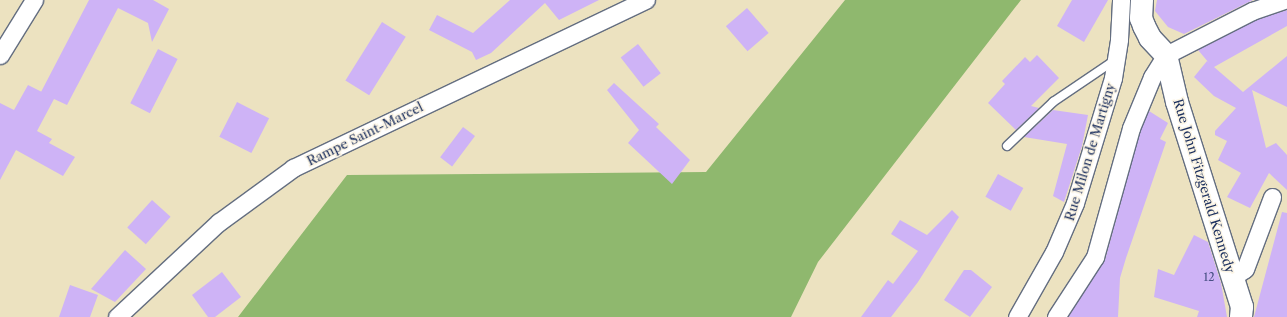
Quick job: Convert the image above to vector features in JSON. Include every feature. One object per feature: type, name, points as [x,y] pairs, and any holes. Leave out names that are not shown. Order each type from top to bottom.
[{"type":"street","points":[[0,55],[34,0]]},
{"type":"street","name":"Rampe Saint-Marcel","points":[[117,317],[218,222],[293,168],[646,0]]},
{"type":"street","name":"Rue Milon de Martigny","points":[[1017,317],[1069,220],[1107,101],[1117,58],[1121,0]]},
{"type":"street","points":[[1142,0],[1141,18],[1144,26],[1150,38],[1166,55]]},
{"type":"street","points":[[1056,317],[1095,257],[1131,128],[1152,77],[1166,55],[1252,10],[1284,0]]},
{"type":"street","name":"Rue John Fitzgerald Kennedy","points":[[1166,55],[1177,102],[1242,306],[1242,317]]},
{"type":"street","points":[[1233,276],[1245,269],[1272,197]]},
{"type":"lane","points":[[1007,146],[1053,102],[1117,58]]},
{"type":"green space","points":[[845,0],[1021,0],[818,262],[791,317],[238,317],[347,175],[706,172]]},
{"type":"building","points":[[89,0],[153,0],[169,9],[152,42],[148,23],[118,8],[67,105],[54,99],[37,131],[52,139],[49,143],[75,157],[63,176],[16,150],[0,180],[0,103],[14,110],[28,85],[41,92]]},
{"type":"building","points":[[510,0],[599,0],[559,20],[545,3],[491,53],[476,60],[472,52],[429,30],[437,15],[473,33]]},
{"type":"building","points":[[1072,0],[1108,0],[1084,42],[1057,26]]},
{"type":"building","points":[[1157,0],[1253,0],[1184,34],[1168,27],[1155,11]]},
{"type":"building","points":[[747,8],[769,33],[748,51],[726,26]]},
{"type":"building","points":[[1287,10],[1287,26],[1214,67],[1243,92],[1287,56],[1287,107],[1252,90],[1266,148],[1276,143],[1287,155],[1287,190],[1269,173],[1250,208],[1227,197],[1241,173],[1218,160],[1227,141],[1215,135],[1215,131],[1236,108],[1214,96],[1194,77],[1207,61],[1209,63],[1198,50],[1256,20]]},
{"type":"building","points":[[382,22],[406,37],[369,95],[345,81]]},
{"type":"building","points":[[638,44],[661,73],[643,87],[621,58]]},
{"type":"building","points":[[158,49],[178,59],[150,113],[130,103]]},
{"type":"building","points":[[1037,55],[1059,78],[1031,106],[1039,108],[1016,130],[988,103],[1005,84],[1002,81],[1025,57],[1030,62]]},
{"type":"building","points":[[614,83],[659,124],[656,127],[690,160],[672,184],[628,143],[639,130],[607,90]]},
{"type":"building","points":[[237,102],[269,118],[251,153],[219,137]]},
{"type":"building","points":[[1053,110],[1088,115],[1082,146],[1064,202],[1053,196],[1067,144],[1024,137]]},
{"type":"building","points":[[1149,111],[1168,123],[1160,139],[1166,142],[1120,278],[1118,317],[1068,317],[1105,260],[1140,131]]},
{"type":"building","points":[[463,127],[475,136],[452,166],[440,157]]},
{"type":"building","points":[[998,174],[1023,188],[1011,211],[985,197]]},
{"type":"building","points":[[152,200],[171,217],[146,244],[127,227]]},
{"type":"building","points":[[952,210],[959,217],[918,282],[891,317],[861,317],[888,280],[893,284],[918,251],[891,234],[900,220],[927,235]]},
{"type":"building","points":[[1282,212],[1287,213],[1287,317],[1254,317]]},
{"type":"building","points":[[1194,235],[1208,242],[1221,283],[1227,317],[1197,317],[1199,311],[1154,297],[1158,269],[1174,275]]},
{"type":"building","points":[[125,250],[146,269],[115,302],[91,289]]},
{"type":"building","points":[[964,270],[971,270],[992,287],[970,317],[944,300]]},
{"type":"building","points":[[222,272],[241,297],[215,317],[208,317],[192,295]]},
{"type":"building","points":[[70,285],[98,295],[90,317],[59,317]]}]
